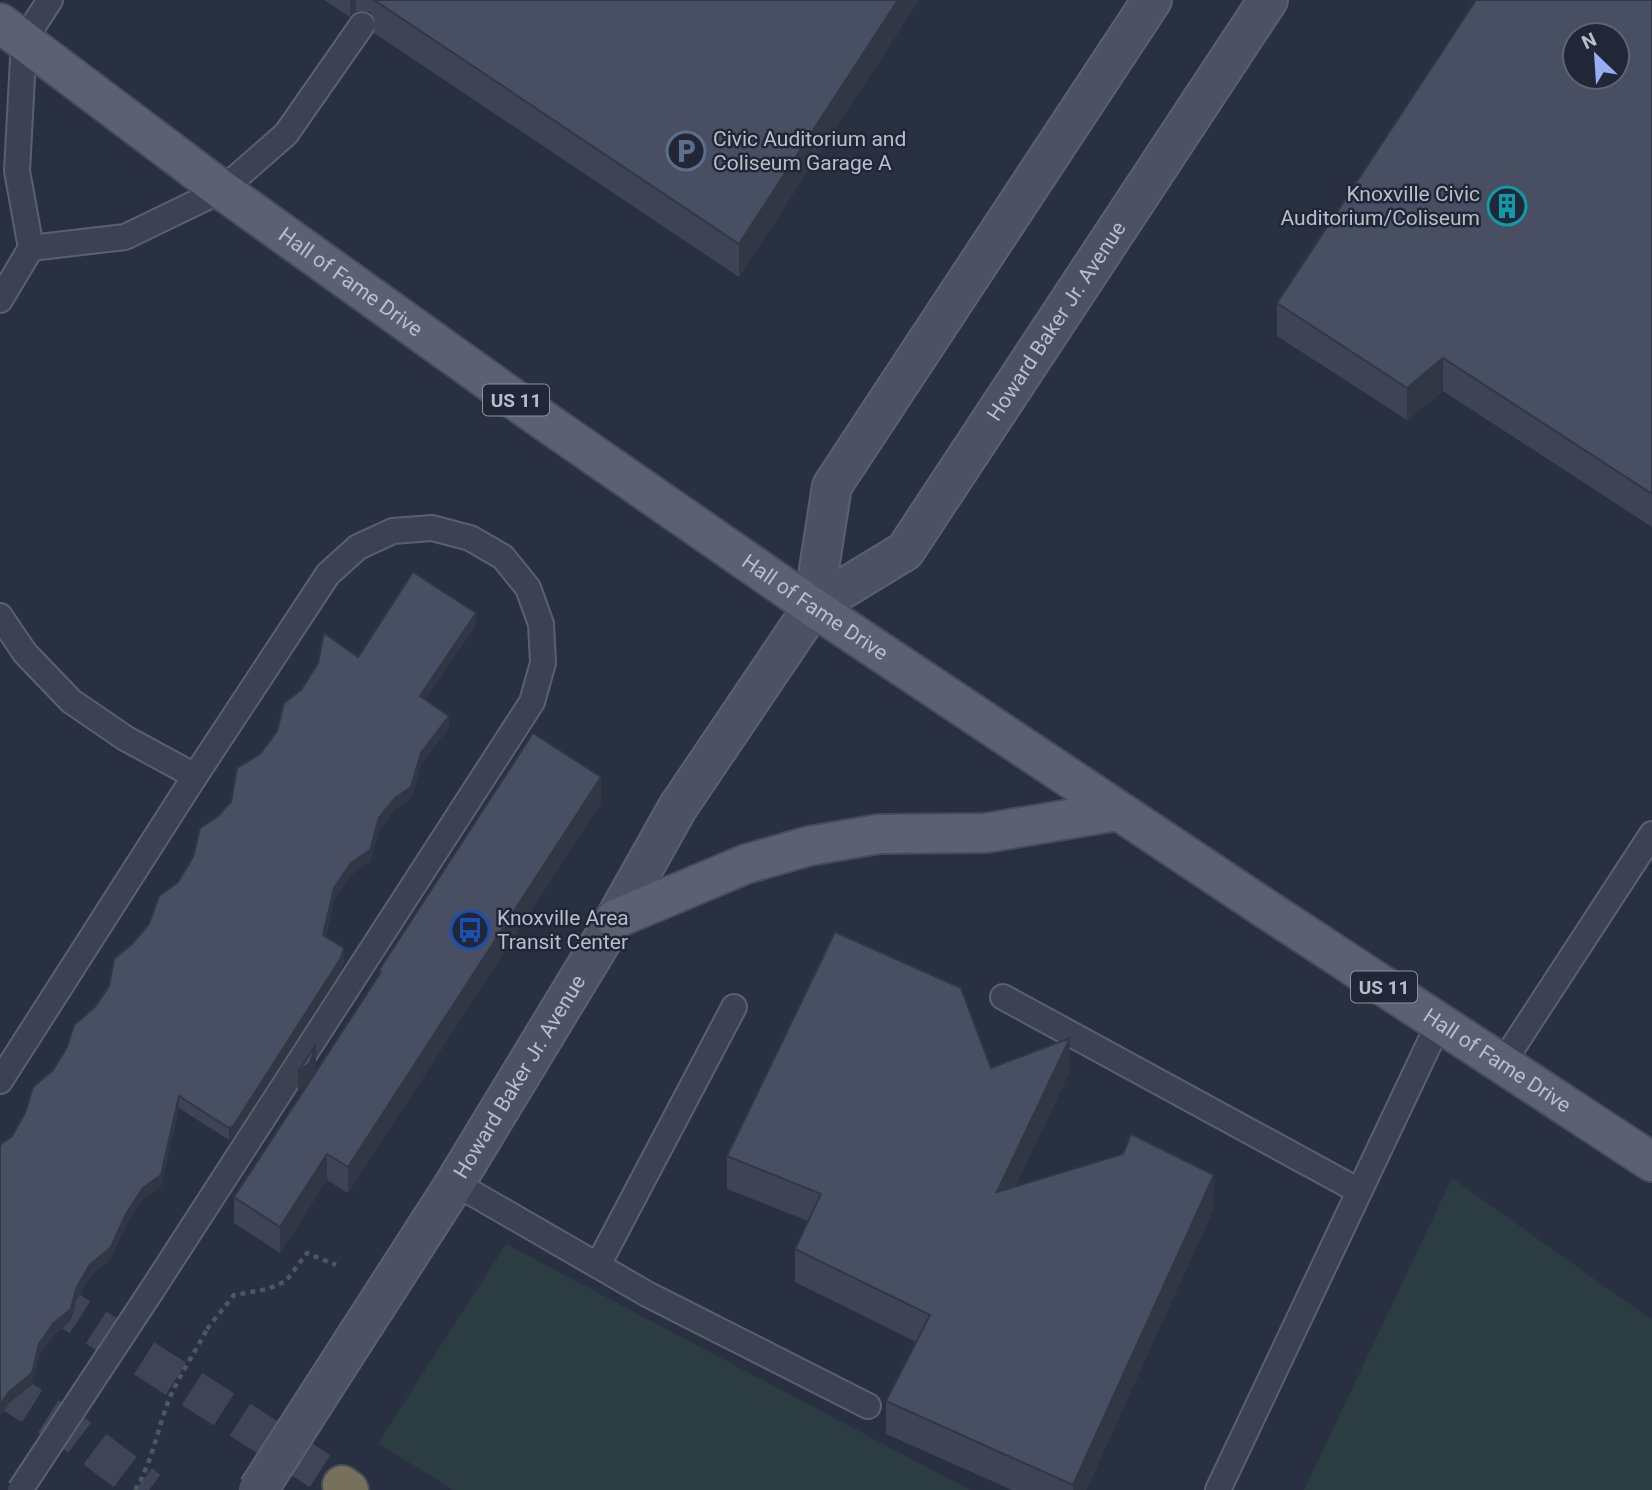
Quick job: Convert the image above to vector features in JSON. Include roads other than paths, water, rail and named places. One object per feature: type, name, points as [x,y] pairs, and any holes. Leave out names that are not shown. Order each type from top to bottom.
[{"type":"main road","name":"Hall of Fame Drive","points":[[12,32],[222,190],[528,409],[813,607],[1117,811],[1652,1162]]},
{"type":"main road","points":[[615,919],[746,864],[809,846],[879,834],[986,833],[1117,811]]},
{"type":"street","name":"Howard Baker Jr. Avenue","points":[[813,607],[832,486],[1152,0]]},
{"type":"street","name":"Howard Baker Jr. Avenue","points":[[258,1490],[455,1183],[615,919],[678,807],[813,607],[905,551],[1268,0]]},
{"type":"lane","points":[[0,300],[30,248],[17,171],[12,32],[50,0]]},
{"type":"lane","points":[[30,248],[125,237],[222,190],[286,134],[362,25]]},
{"type":"lane","points":[[0,1081],[328,574],[358,547],[393,531],[432,528],[470,538],[503,557],[528,588],[541,624],[543,663],[532,702],[20,1490]]},
{"type":"lane","points":[[0,616],[25,653],[71,701],[125,738],[195,776]]},
{"type":"lane","points":[[1502,1064],[1652,834]]},
{"type":"lane","points":[[1003,997],[1359,1191]]},
{"type":"lane","points":[[598,1265],[734,1007]]},
{"type":"lane","points":[[1218,1490],[1439,1023]]},
{"type":"lane","points":[[455,1183],[648,1294],[868,1406]]},
{"type":"tunnel","points":[[0,1266],[342,1485]]},
{"type":"tunnel","points":[[0,1386],[67,1428],[149,1490]]},
{"type":"place","name":"Civic Auditorium and Coliseum Garage A","points":[[686,151]]},
{"type":"place","name":"Knoxville Civic Auditorium/Coliseum","points":[[1507,206]]},
{"type":"place","name":"Knoxville Area Transit Center","points":[[470,930]]}]
